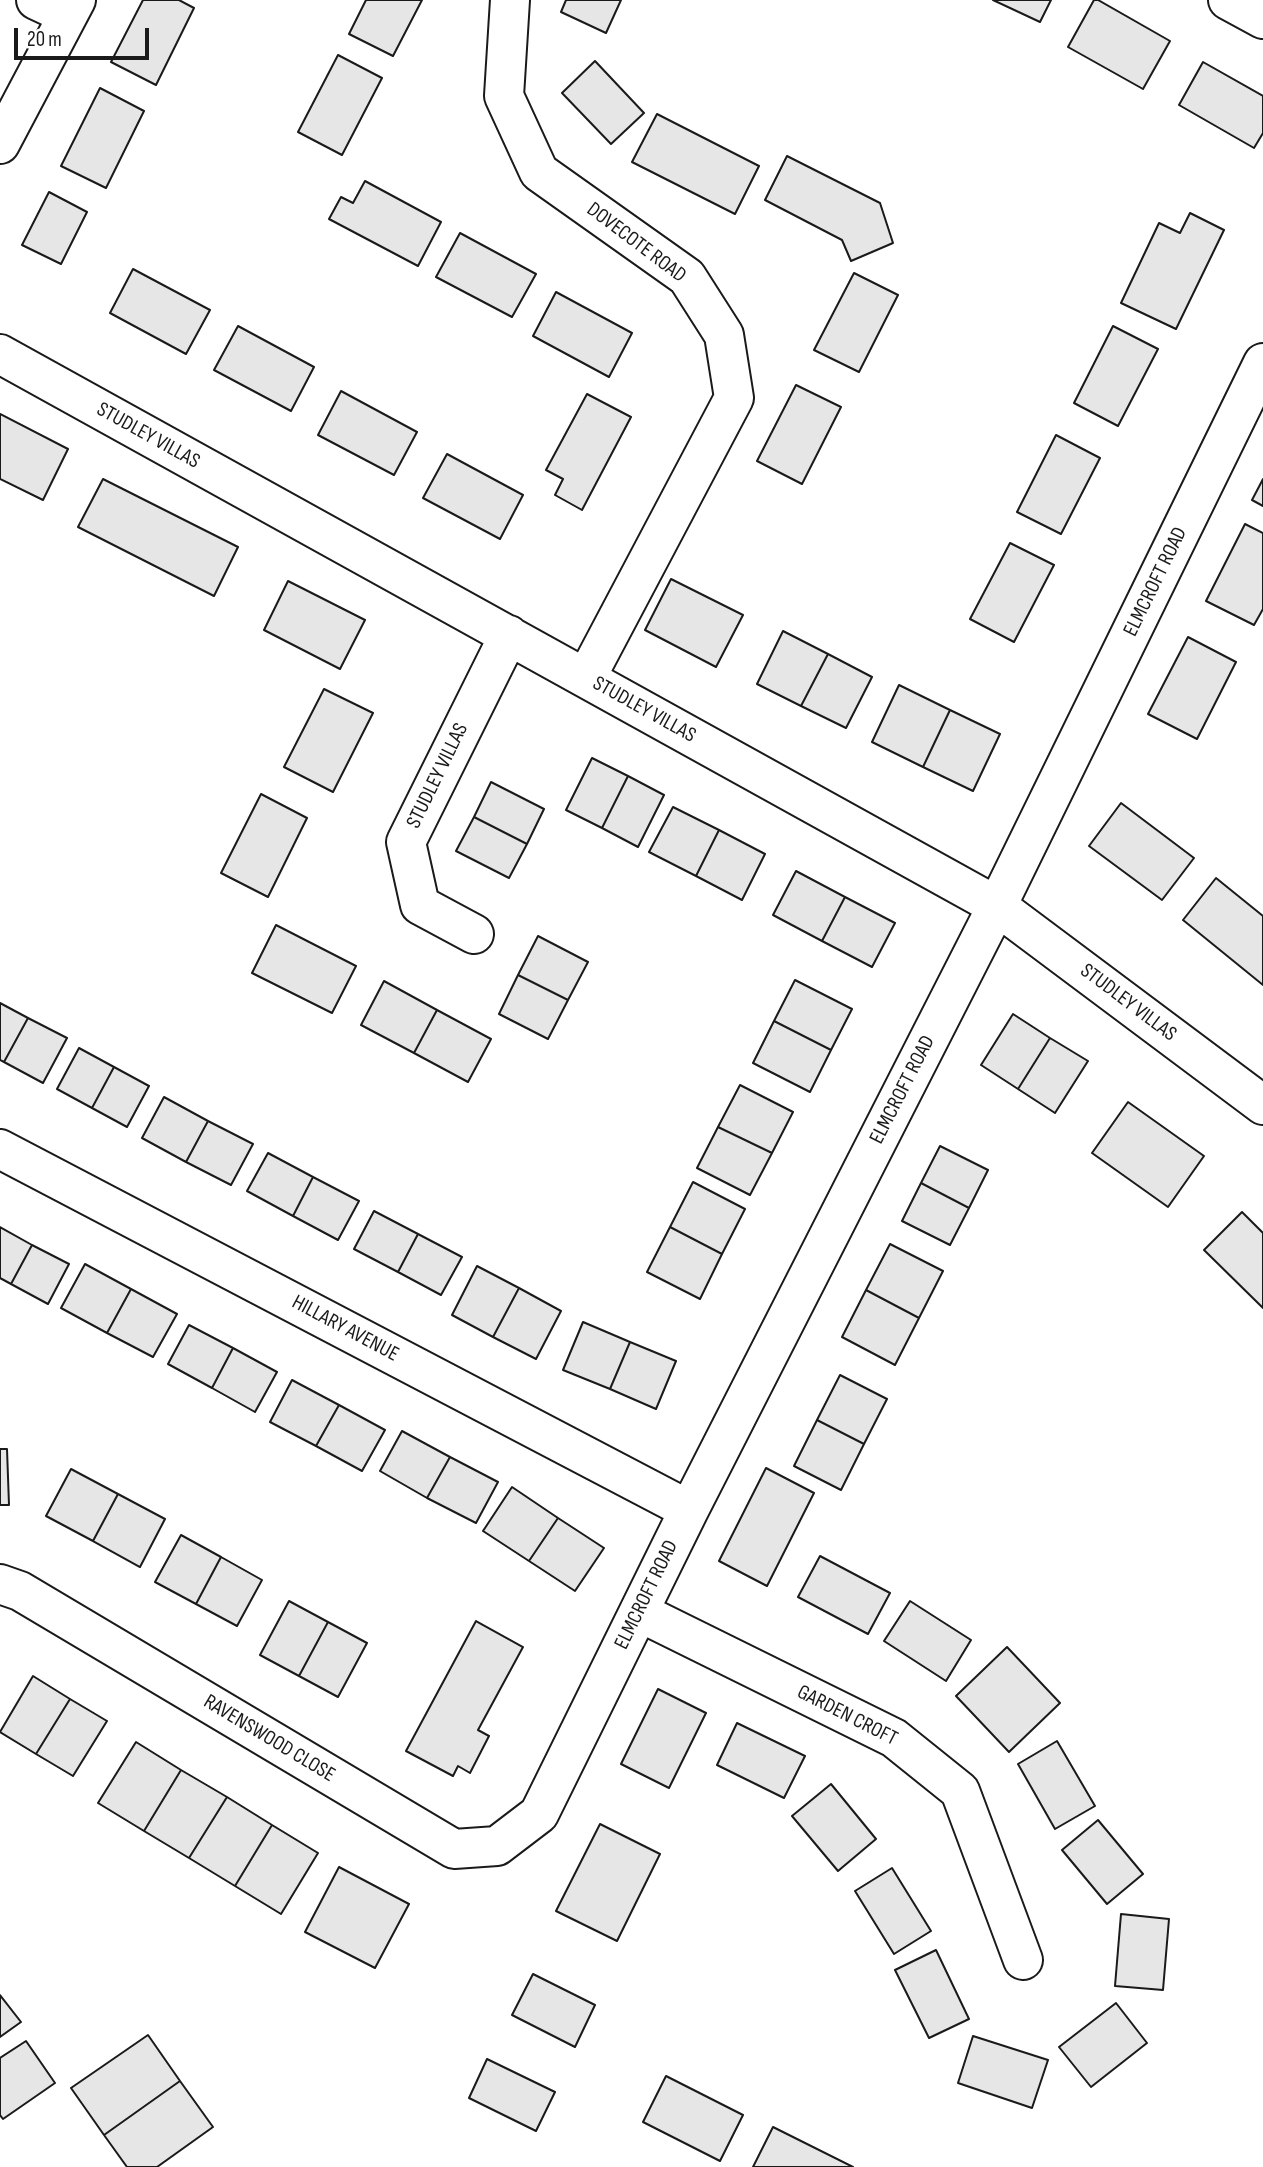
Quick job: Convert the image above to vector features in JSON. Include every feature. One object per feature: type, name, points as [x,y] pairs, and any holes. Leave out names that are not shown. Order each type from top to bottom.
[{"type":"street","name":"DOVECOTE ROAD","points":[[510,0],[504,96],[539,172],[687,277],[724,335],[734,398],[586,678]]},
{"type":"street","points":[[1228,0],[1263,19]]},
{"type":"street","points":[[0,144],[60,5]]},
{"type":"street","name":"STUDLEY VILLAS","points":[[0,354],[998,906],[1263,1105]]},
{"type":"street","name":"ELMCROFT ROAD","points":[[539,1814],[689,1510],[998,906],[1263,363]]},
{"type":"street","name":"STUDLEY VILLAS","points":[[474,934],[420,905],[405,842],[509,635]]},
{"type":"street","name":"HILLARY AVENUE","points":[[0,1149],[689,1510]]},
{"type":"street","name":"RAVENSWOOD CLOSE","points":[[0,1584],[20,1591],[454,1849],[497,1846],[539,1814]]},
{"type":"street","name":"GARDEN CROFT","points":[[639,1612],[894,1738],[960,1791],[1023,1960]]},
{"type":"building","points":[[143,0],[179,0],[194,8],[156,85],[111,62]]},
{"type":"building","points":[[366,0],[422,0],[393,56],[349,34]]},
{"type":"building","points":[[566,0],[621,0],[606,33],[561,12]]},
{"type":"building","points":[[993,0],[1051,0],[1040,22]]},
{"type":"building","points":[[1094,0],[1170,41],[1143,89],[1068,47]]},
{"type":"building","points":[[338,55],[382,78],[342,155],[298,132]]},
{"type":"building","points":[[595,61],[644,113],[611,144],[562,93]]},
{"type":"building","points":[[1203,62],[1263,96],[1263,133],[1254,148],[1179,105]]},
{"type":"building","points":[[100,88],[144,111],[106,188],[61,166]]},
{"type":"building","points":[[657,114],[759,166],[735,214],[632,162]]},
{"type":"building","points":[[787,156],[880,203],[893,243],[851,261],[842,240],[765,200]]},
{"type":"building","points":[[365,181],[441,222],[418,266],[329,219],[341,197],[353,203]]},
{"type":"building","points":[[49,192],[87,212],[61,264],[22,245]]},
{"type":"building","points":[[1190,213],[1224,230],[1176,329],[1121,303],[1159,223],[1180,233]]},
{"type":"building","points":[[460,233],[536,274],[512,317],[436,277]]},
{"type":"building","points":[[133,269],[210,310],[186,354],[110,313]]},
{"type":"building","points":[[854,273],[898,295],[859,372],[814,350]]},
{"type":"building","points":[[556,292],[632,333],[609,377],[533,336]]},
{"type":"building","points":[[238,326],[314,367],[291,411],[214,370]]},
{"type":"building","points":[[1113,326],[1158,349],[1118,426],[1074,403]]},
{"type":"building","points":[[796,385],[841,407],[802,484],[757,461]]},
{"type":"building","points":[[341,391],[417,432],[394,475],[318,435]]},
{"type":"building","points":[[587,394],[631,417],[582,510],[555,495],[563,479],[546,470]]},
{"type":"building","points":[[0,414],[68,449],[43,500],[0,479]]},
{"type":"building","points":[[1056,435],[1100,458],[1061,534],[1017,512]]},
{"type":"building","points":[[447,454],[523,495],[500,539],[423,498]]},
{"type":"building","points":[[103,479],[238,547],[214,596],[78,527]]},
{"type":"building","points":[[1263,479],[1263,506],[1252,500]]},
{"type":"building","points":[[1245,524],[1263,533],[1263,609],[1254,625],[1206,601]]},
{"type":"building","points":[[1010,543],[1054,565],[1014,642],[970,619]]},
{"type":"building","points":[[671,579],[743,615],[716,667],[645,630]]},
{"type":"building","points":[[288,581],[365,620],[340,669],[264,630]]},
{"type":"building","points":[[783,631],[828,654],[801,706],[757,684]]},
{"type":"building","points":[[1188,637],[1236,662],[1197,739],[1148,714]]},
{"type":"building","points":[[828,654],[872,677],[846,728],[801,706]]},
{"type":"building","points":[[899,685],[950,710],[923,767],[872,742]]},
{"type":"building","points":[[324,689],[373,713],[333,792],[284,767]]},
{"type":"building","points":[[950,710],[1000,734],[973,791],[923,767]]},
{"type":"building","points":[[592,758],[628,776],[602,828],[566,810]]},
{"type":"building","points":[[628,776],[664,795],[638,847],[602,828]]},
{"type":"building","points":[[491,782],[544,809],[527,844],[474,817]]},
{"type":"building","points":[[261,794],[307,818],[268,897],[221,873]]},
{"type":"building","points":[[1121,803],[1194,858],[1162,900],[1089,846]]},
{"type":"building","points":[[673,807],[719,830],[696,876],[649,852]]},
{"type":"building","points":[[474,817],[527,844],[509,878],[456,851]]},
{"type":"building","points":[[719,830],[765,854],[742,900],[696,876]]},
{"type":"building","points":[[796,871],[845,897],[822,941],[773,915]]},
{"type":"building","points":[[1216,878],[1263,916],[1263,985],[1183,920]]},
{"type":"building","points":[[845,897],[895,923],[872,967],[822,941]]},
{"type":"building","points":[[276,925],[356,966],[332,1013],[252,973]]},
{"type":"building","points":[[538,936],[588,962],[568,1000],[518,975]]},
{"type":"building","points":[[518,975],[568,1000],[548,1039],[499,1014]]},
{"type":"building","points":[[795,980],[852,1009],[831,1050],[774,1021]]},
{"type":"building","points":[[384,981],[437,1010],[414,1053],[361,1025]]},
{"type":"building","points":[[0,1003],[28,1018],[4,1062],[0,1060]]},
{"type":"building","points":[[437,1010],[491,1039],[468,1082],[414,1053]]},
{"type":"building","points":[[1013,1014],[1050,1038],[1018,1089],[981,1065]]},
{"type":"building","points":[[28,1018],[67,1038],[43,1083],[4,1062]]},
{"type":"building","points":[[774,1021],[831,1050],[810,1092],[753,1063]]},
{"type":"building","points":[[1050,1038],[1088,1061],[1055,1113],[1018,1089]]},
{"type":"building","points":[[79,1048],[114,1067],[92,1108],[57,1089]]},
{"type":"building","points":[[114,1067],[149,1086],[127,1127],[92,1108]]},
{"type":"building","points":[[740,1085],[793,1112],[772,1153],[718,1127]]},
{"type":"building","points":[[164,1097],[208,1121],[186,1162],[142,1138]]},
{"type":"building","points":[[1128,1102],[1204,1156],[1168,1207],[1092,1153]]},
{"type":"building","points":[[208,1121],[253,1144],[231,1185],[186,1162]]},
{"type":"building","points":[[718,1127],[772,1153],[750,1195],[697,1168]]},
{"type":"building","points":[[940,1146],[988,1170],[969,1208],[921,1183]]},
{"type":"building","points":[[268,1153],[313,1177],[293,1216],[247,1191]]},
{"type":"building","points":[[313,1177],[359,1201],[338,1240],[293,1216]]},
{"type":"building","points":[[693,1182],[745,1209],[722,1254],[670,1227]]},
{"type":"building","points":[[921,1183],[969,1208],[950,1245],[902,1221]]},
{"type":"building","points":[[374,1211],[418,1234],[398,1272],[354,1249]]},
{"type":"building","points":[[1242,1212],[1263,1233],[1263,1308],[1204,1250]]},
{"type":"building","points":[[0,1227],[32,1245],[11,1284],[0,1278]]},
{"type":"building","points":[[670,1227],[722,1254],[700,1299],[647,1272]]},
{"type":"building","points":[[418,1234],[462,1257],[441,1295],[398,1272]]},
{"type":"building","points":[[890,1244],[943,1271],[919,1318],[866,1290]]},
{"type":"building","points":[[32,1245],[69,1264],[48,1304],[11,1284]]},
{"type":"building","points":[[85,1264],[131,1289],[107,1333],[61,1308]]},
{"type":"building","points":[[477,1266],[519,1288],[493,1337],[452,1315]]},
{"type":"building","points":[[519,1288],[561,1311],[536,1359],[493,1337]]},
{"type":"building","points":[[131,1289],[177,1314],[153,1357],[107,1333]]},
{"type":"building","points":[[866,1290],[919,1318],[895,1365],[842,1337]]},
{"type":"building","points":[[583,1322],[630,1342],[610,1389],[563,1370]]},
{"type":"building","points":[[189,1325],[233,1348],[212,1388],[168,1364]]},
{"type":"building","points":[[630,1342],[676,1361],[656,1409],[610,1389]]},
{"type":"building","points":[[233,1348],[277,1372],[255,1412],[212,1388]]},
{"type":"building","points":[[840,1375],[887,1399],[864,1444],[817,1420]]},
{"type":"building","points":[[292,1380],[339,1405],[316,1446],[270,1422]]},
{"type":"building","points":[[339,1405],[385,1430],[362,1471],[316,1446]]},
{"type":"building","points":[[817,1420],[864,1444],[841,1490],[794,1466]]},
{"type":"building","points":[[402,1431],[450,1457],[427,1498],[380,1471]]},
{"type":"building","points":[[0,1449],[7,1449],[9,1505],[0,1505]]},
{"type":"building","points":[[450,1457],[498,1482],[476,1523],[427,1498]]},
{"type":"building","points":[[766,1468],[814,1493],[767,1586],[719,1561]]},
{"type":"building","points":[[71,1469],[118,1494],[93,1541],[46,1516]]},
{"type":"building","points":[[512,1487],[558,1518],[529,1561],[483,1531]]},
{"type":"building","points":[[118,1494],[165,1519],[140,1567],[93,1541]]},
{"type":"building","points":[[558,1518],[604,1548],[575,1591],[529,1561]]},
{"type":"building","points":[[181,1535],[221,1557],[196,1604],[155,1582]]},
{"type":"building","points":[[820,1556],[890,1593],[868,1634],[798,1597]]},
{"type":"building","points":[[221,1557],[262,1580],[237,1626],[196,1604]]},
{"type":"building","points":[[289,1601],[328,1622],[299,1676],[260,1655]]},
{"type":"building","points":[[910,1601],[971,1640],[946,1681],[884,1641]]},
{"type":"building","points":[[476,1621],[523,1647],[478,1730],[489,1736],[470,1773],[458,1766],[453,1776],[406,1751]]},
{"type":"building","points":[[328,1622],[367,1643],[338,1697],[299,1676]]},
{"type":"building","points":[[1007,1647],[1060,1703],[1009,1752],[956,1696]]},
{"type":"building","points":[[33,1676],[70,1699],[36,1754],[0,1732]]},
{"type":"building","points":[[658,1689],[706,1713],[669,1788],[621,1764]]},
{"type":"building","points":[[70,1699],[107,1721],[73,1776],[36,1754]]},
{"type":"building","points":[[737,1723],[805,1756],[784,1798],[717,1765]]},
{"type":"building","points":[[1057,1741],[1095,1806],[1055,1829],[1018,1764]]},
{"type":"building","points":[[136,1742],[181,1770],[144,1831],[98,1803]]},
{"type":"building","points":[[181,1770],[227,1797],[189,1858],[144,1831]]},
{"type":"building","points":[[831,1784],[876,1839],[838,1871],[792,1816]]},
{"type":"building","points":[[227,1797],[272,1825],[235,1886],[189,1858]]},
{"type":"building","points":[[1098,1820],[1143,1874],[1107,1904],[1062,1850]]},
{"type":"building","points":[[600,1824],[660,1854],[617,1941],[556,1911]]},
{"type":"building","points":[[272,1825],[318,1853],[281,1914],[235,1886]]},
{"type":"building","points":[[339,1867],[409,1904],[375,1968],[305,1932]]},
{"type":"building","points":[[892,1868],[931,1931],[894,1954],[855,1891]]},
{"type":"building","points":[[1121,1914],[1169,1919],[1163,1990],[1115,1986]]},
{"type":"building","points":[[936,1950],[969,2019],[929,2038],[895,1970]]},
{"type":"building","points":[[533,1974],[595,2005],[575,2047],[512,2015]]},
{"type":"building","points":[[0,1995],[21,2022],[0,2037]]},
{"type":"building","points":[[1116,2003],[1147,2043],[1091,2087],[1059,2047]]},
{"type":"building","points":[[148,2035],[180,2081],[104,2135],[71,2088]]},
{"type":"building","points":[[973,2036],[1048,2060],[1032,2108],[958,2083]]},
{"type":"building","points":[[26,2041],[55,2083],[3,2119],[0,2115],[0,2058]]},
{"type":"building","points":[[487,2059],[555,2092],[536,2131],[469,2098]]},
{"type":"building","points":[[666,2076],[743,2115],[720,2161],[643,2122]]},
{"type":"building","points":[[180,2081],[213,2127],[157,2167],[127,2167],[104,2135]]},
{"type":"building","points":[[773,2127],[853,2167],[753,2167]]}]
